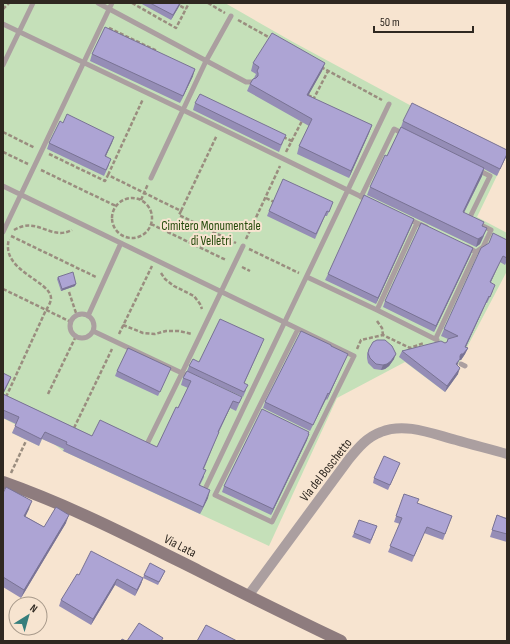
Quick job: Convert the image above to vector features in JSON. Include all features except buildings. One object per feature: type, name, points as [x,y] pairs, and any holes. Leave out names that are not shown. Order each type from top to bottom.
[{"type":"main road","name":"Via Lata","points":[[5,482],[75,511],[341,641]]},
{"type":"street","name":"Via del Boschetto","points":[[248,596],[349,459],[361,445],[372,436],[387,430],[402,428],[421,430],[507,454]]},
{"type":"lane","points":[[3,65],[33,3]]},
{"type":"lane","points":[[98,3],[246,82],[252,82]]},
{"type":"lane","points":[[5,233],[34,167],[112,3]]},
{"type":"lane","points":[[151,178],[206,61],[231,16]]},
{"type":"lane","points":[[3,24],[284,158],[375,204]]},
{"type":"lane","points":[[205,489],[389,104]]},
{"type":"lane","points":[[361,196],[394,129],[408,135]]},
{"type":"lane","points":[[436,338],[476,252],[483,247],[491,230],[468,219],[490,176],[476,169]]},
{"type":"lane","points":[[3,186],[354,356],[272,522],[215,495],[298,329]]},
{"type":"lane","points":[[401,216],[429,229]]},
{"type":"lane","points":[[377,310],[417,223]]},
{"type":"lane","points":[[88,316],[121,244]]},
{"type":"lane","points":[[460,244],[476,252]]},
{"type":"lane","points":[[148,442],[243,246]]},
{"type":"lane","points":[[307,277],[436,338],[442,345]]},
{"type":"lane","points":[[77,316],[88,316],[91,318],[94,324],[93,331],[88,337],[80,338],[71,330],[71,322],[77,316]]},
{"type":"lane","points":[[93,331],[190,376]]},
{"type":"lane","points":[[239,399],[246,402]]},
{"type":"lane","points":[[258,410],[265,413]]},
{"type":"lane","points":[[308,435],[314,437]]},
{"type":"path","points":[[3,9],[9,3]]},
{"type":"path","points":[[132,3],[176,28],[189,3]]},
{"type":"path","points":[[175,3],[186,9]]},
{"type":"path","points":[[208,3],[272,40]]},
{"type":"path","points":[[101,26],[128,41]]},
{"type":"path","points":[[101,26],[157,51]]},
{"type":"path","points":[[321,67],[389,104]]},
{"type":"path","points":[[312,103],[328,71]]},
{"type":"path","points":[[316,80],[322,83]]},
{"type":"path","points":[[3,132],[105,181],[146,92]]},
{"type":"path","points":[[308,95],[314,98]]},
{"type":"path","points":[[247,238],[304,118]]},
{"type":"path","points":[[220,128],[179,215],[307,277]]},
{"type":"path","points":[[278,134],[292,141]]},
{"type":"path","points":[[3,152],[116,206]]},
{"type":"path","points":[[108,175],[181,211]]},
{"type":"path","points":[[141,200],[148,184]]},
{"type":"path","points":[[130,198],[141,200],[146,203],[152,213],[151,224],[144,234],[138,237],[131,237],[120,233],[116,228],[113,217],[116,206],[120,202],[130,198]]},
{"type":"path","points":[[266,198],[280,204]]},
{"type":"path","points":[[11,399],[4,396],[51,298],[44,288],[20,271],[8,258],[6,246],[14,230],[21,226],[38,226],[60,233],[76,228],[80,223]]},
{"type":"path","points":[[151,224],[250,272]]},
{"type":"path","points":[[5,233],[104,281]]},
{"type":"path","points":[[155,260],[159,271],[165,279],[174,286],[194,296],[208,317]]},
{"type":"path","points":[[3,289],[71,322]]},
{"type":"path","points":[[69,292],[77,316]]},
{"type":"path","points":[[123,325],[143,333],[155,334],[166,331],[179,331],[199,337]]},
{"type":"path","points":[[354,356],[361,340],[383,335],[410,348],[436,338]]},
{"type":"path","points":[[48,394],[76,336]]},
{"type":"path","points":[[69,426],[74,428]]},
{"type":"path","points":[[5,482],[26,441]]},
{"type":"green space","name":"Cimitero Monumentale di Velletri","points":[[3,3],[225,3],[293,42],[506,157],[477,217],[507,233],[507,271],[464,353],[465,354],[454,370],[458,374],[445,392],[405,362],[337,398],[269,546],[63,451],[54,444],[42,439],[39,446],[12,433],[16,425],[3,418]]}]
